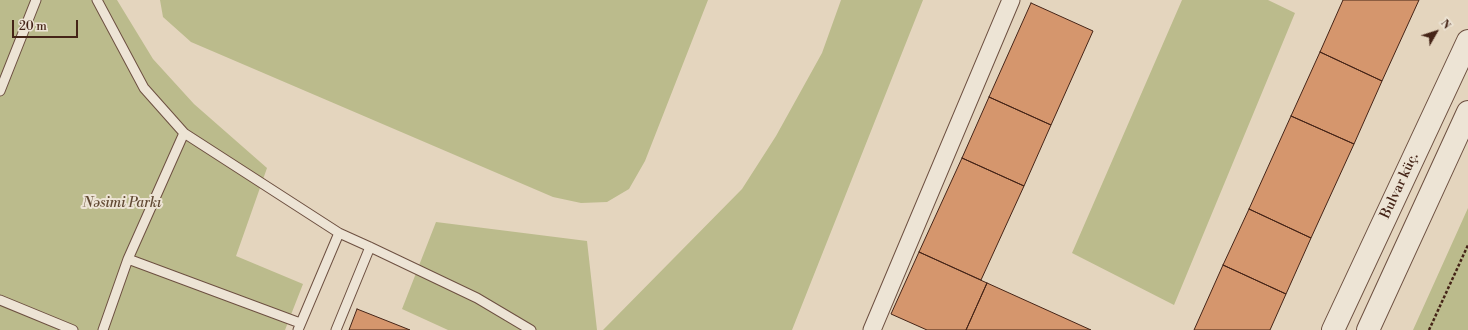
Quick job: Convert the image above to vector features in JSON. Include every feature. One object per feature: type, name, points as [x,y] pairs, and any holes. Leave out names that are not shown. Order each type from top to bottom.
[{"type":"street","points":[[872,330],[1011,0]]},
{"type":"street","name":"Bulvar küç.","points":[[1333,330],[1468,41]]},
{"type":"street","points":[[1368,330],[1468,112]]},
{"type":"lane","points":[[0,91],[36,0]]},
{"type":"lane","points":[[97,0],[144,88],[184,133],[339,233],[477,298],[531,330]]},
{"type":"lane","points":[[103,330],[128,259],[184,133]]},
{"type":"lane","points":[[128,259],[299,327],[339,233]]},
{"type":"lane","points":[[336,330],[370,247]]},
{"type":"lane","points":[[0,300],[73,330]]},
{"type":"path","points":[[1429,330],[1468,244]]},
{"type":"green space","name":"Nəsimi Parkı","points":[[0,0],[117,0],[153,59],[194,104],[267,168],[236,256],[303,284],[285,330],[0,330]]},
{"type":"green space","points":[[160,0],[708,0],[645,161],[629,189],[607,202],[581,203],[553,197],[191,42],[163,17]]},
{"type":"green space","points":[[841,0],[923,0],[792,330],[603,330],[742,189],[776,136],[822,53]]},
{"type":"green space","points":[[1182,0],[1268,0],[1295,13],[1174,305],[1072,253]]},
{"type":"green space","points":[[1468,208],[1468,330],[1413,330]]},
{"type":"green space","points":[[436,222],[587,241],[597,330],[448,330],[402,309]]},
{"type":"building","points":[[1343,0],[1419,0],[1382,81],[1320,52]]},
{"type":"building","points":[[1031,3],[1093,31],[1051,125],[989,97]]},
{"type":"building","points":[[1320,52],[1382,81],[1354,144],[1291,116]]},
{"type":"building","points":[[989,97],[1051,125],[1024,186],[962,158]]},
{"type":"building","points":[[1291,116],[1354,144],[1311,238],[1249,209]]},
{"type":"building","points":[[962,158],[1024,186],[981,280],[919,252]]},
{"type":"building","points":[[1249,209],[1311,238],[1286,294],[1223,265]]},
{"type":"building","points":[[919,252],[987,283],[966,330],[927,330],[891,314]]},
{"type":"building","points":[[1223,265],[1286,294],[1270,330],[1194,330]]},
{"type":"building","points":[[987,283],[1091,330],[966,330]]},
{"type":"building","points":[[357,309],[400,326],[410,330],[349,330]]}]
